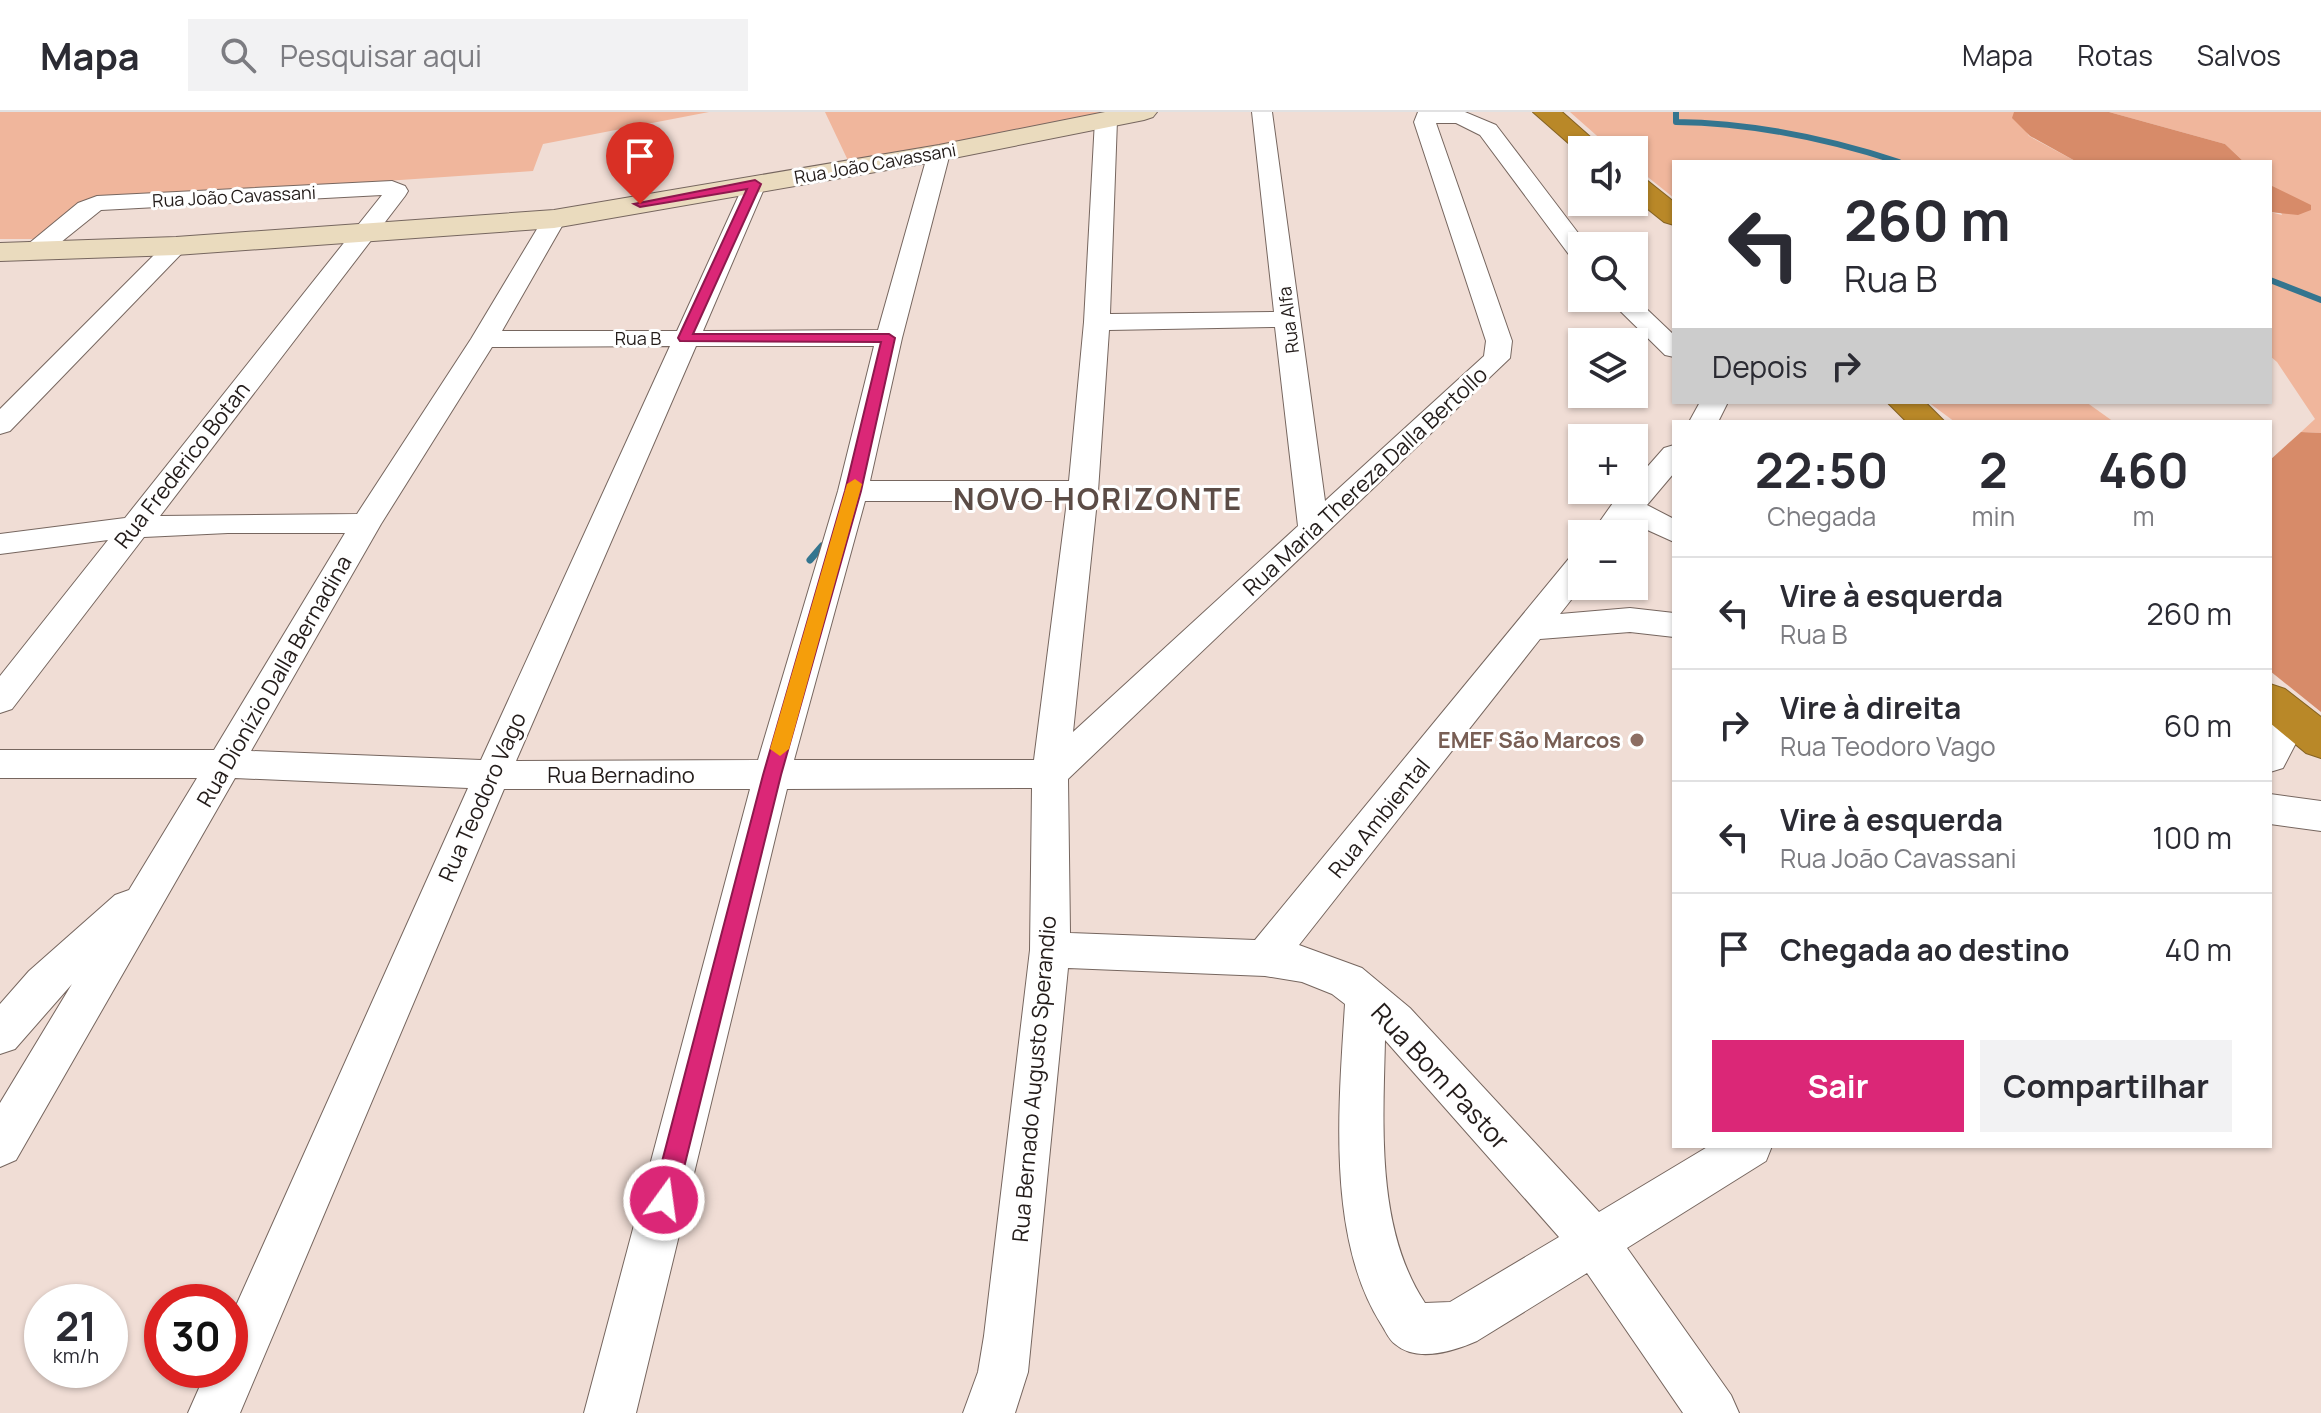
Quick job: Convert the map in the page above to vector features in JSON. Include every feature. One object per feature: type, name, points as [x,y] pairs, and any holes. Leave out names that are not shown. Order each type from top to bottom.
[{"type":"highway","points":[[1546,112],[1575,136]]},
{"type":"highway","points":[[1648,195],[1672,214]]},
{"type":"highway","points":[[1906,404],[1926,420]]},
{"type":"main road","name":"Rua João Cavassani","points":[[0,252],[176,246],[554,219],[939,153],[1144,112]]},
{"type":"main road","points":[[0,283],[36,250]]},
{"type":"street","name":"Rua Alfa","points":[[1262,112],[1313,528]]},
{"type":"street","name":"Rua Maria Thereza Dalla Bertollo","points":[[1050,774],[1497,358],[1499,341],[1425,122],[1426,116],[1467,119],[1488,130],[1568,236]]},
{"type":"street","name":"Rua Bernado Augusto Sperandio","points":[[989,1413],[1003,1372],[1009,1336],[1050,950],[1050,774],[1083,491],[1097,322],[1106,120]]},
{"type":"street","points":[[610,1413],[772,775],[853,491],[889,338],[939,153]]},
{"type":"street","name":"Rua Teodoro Vago","points":[[214,1413],[492,775],[755,184]]},
{"type":"street","name":"Rua João Cavassani","points":[[36,250],[86,208],[97,203],[396,189],[367,232]]},
{"type":"street","name":"Rua Dionízio Dalla Bernadina","points":[[0,1145],[366,524],[484,339],[554,219]]},
{"type":"street","name":"Rua Frederico Botan","points":[[0,700],[132,527],[367,232]]},
{"type":"street","points":[[0,425],[176,246]]},
{"type":"street","points":[[1635,312],[1672,347]]},
{"type":"street","points":[[1097,322],[1288,319]]},
{"type":"street","name":"Rua B","points":[[484,339],[889,338]]},
{"type":"street","points":[[1616,520],[1672,456]]},
{"type":"street","points":[[853,491],[1083,491]]},
{"type":"street","points":[[1626,507],[1672,531]]},
{"type":"street","points":[[0,544],[132,527],[247,521],[366,524]]},
{"type":"street","name":"Rua Ambiental","points":[[1265,958],[1568,582]]},
{"type":"street","points":[[1531,628],[1630,620],[1672,625]]},
{"type":"street","points":[[2272,755],[2294,719]]},
{"type":"street","name":"Rua Bernadino","points":[[0,764],[226,764],[492,775],[1050,774]]},
{"type":"street","points":[[2272,809],[2321,816]]},
{"type":"street","points":[[0,1035],[44,984],[153,886]]},
{"type":"street","name":"Rua Bom Pastor","points":[[1050,950],[1265,958],[1304,964],[1347,981],[1395,1021],[1594,1241],[1713,1413]]},
{"type":"street","points":[[1366,995],[1361,1108],[1369,1212],[1386,1288],[1397,1311],[1412,1327],[1441,1329],[1460,1324],[1747,1148]]},
{"type":"shaded area","points":[[0,112],[709,112],[543,144],[533,171],[105,200],[60,239],[0,239]]},
{"type":"shaded area","points":[[825,112],[1123,112],[852,169]]},
{"type":"shaded area","points":[[1570,112],[2014,112],[2029,136],[2073,160],[1672,160],[1672,196],[1648,177],[1648,136],[1597,136]]},
{"type":"shaded area","points":[[2014,112],[2109,112],[2225,144],[2242,160],[2073,160],[2030,136],[2012,118]]},
{"type":"shaded area","points":[[2109,112],[2321,112],[2321,433],[2301,432],[2315,419],[2272,358],[2272,212],[2282,215],[2272,190],[2272,160],[2242,160],[2225,144]]},
{"type":"shaded area","points":[[2272,186],[2311,205],[2311,210],[2298,215],[2272,212]]},
{"type":"shaded area","points":[[1931,404],[2089,404],[2111,420],[1952,420]]},
{"type":"shaded area","points":[[2301,432],[2321,433],[2321,712],[2272,673],[2272,458]]},
{"type":"waterway","points":[[1676,112],[1676,122],[1733,125],[1789,133],[1892,160]]},
{"type":"waterway","points":[[2272,281],[2321,300]]},
{"type":"waterway","points":[[810,560],[822,546]]},
{"type":"slow traffic","points":[[780,749],[855,484]]},
{"type":"place","name":"EMEF São Marcos","points":[[1637,740]]},
{"type":"district","name":"NOVO HORIZONTE","points":[[1098,498]]},
{"type":"route","points":[[640,204],[755,184],[685,338],[889,338],[853,491],[772,775],[664,1200]]}]
